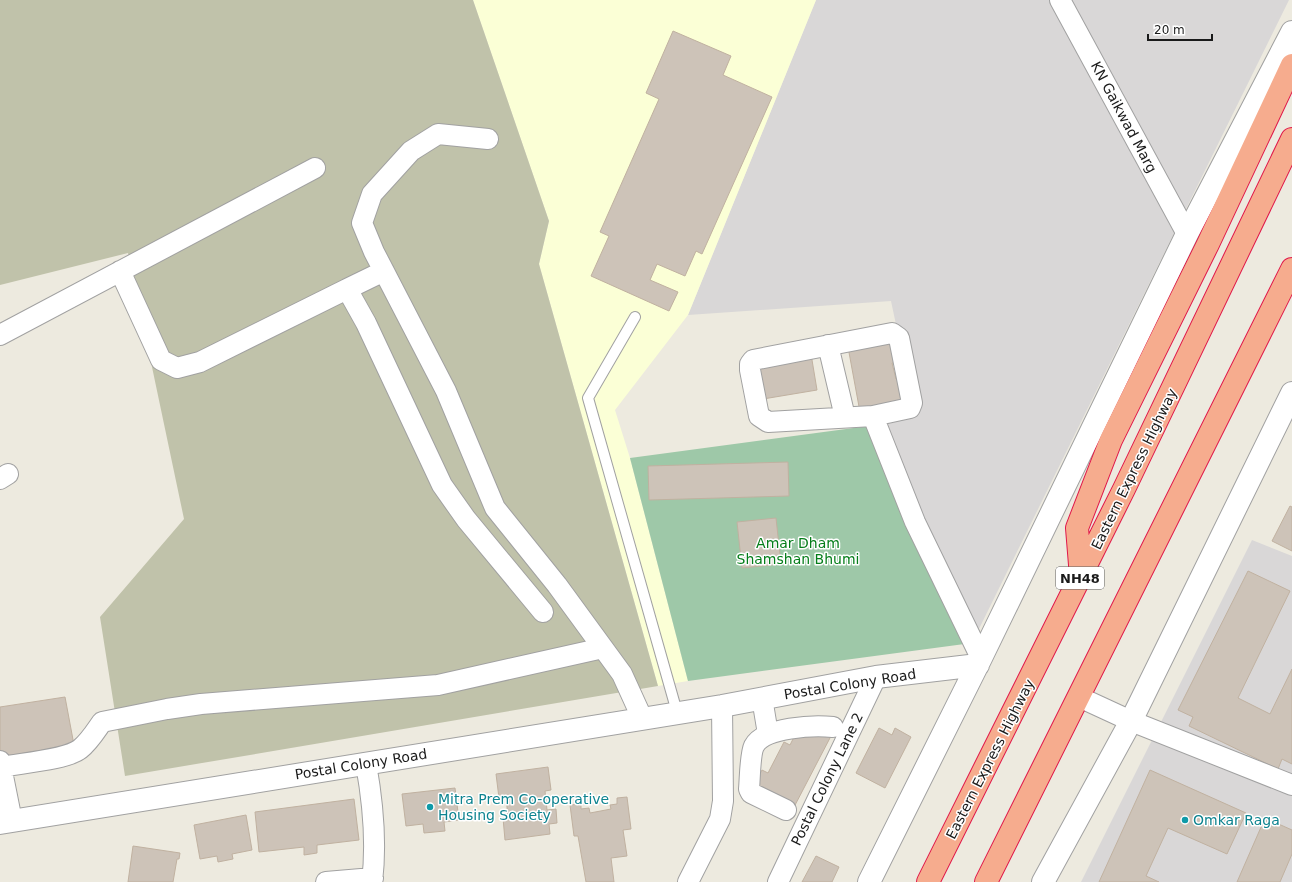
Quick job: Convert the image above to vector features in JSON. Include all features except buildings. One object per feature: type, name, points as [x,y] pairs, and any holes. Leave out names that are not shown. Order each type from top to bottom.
[{"type":"highway","points":[[1081,577],[1076,528],[1111,440],[1208,244],[1292,65]]},
{"type":"highway","name":"Eastern Express Highway","points":[[928,882],[1081,577],[1292,139]]},
{"type":"highway","points":[[986,882],[1292,269]]},
{"type":"street","name":"KN Gaikwad Marg","points":[[1060,0],[1187,234]]},
{"type":"street","points":[[869,882],[979,662],[1187,234],[1292,32]]},
{"type":"street","points":[[488,138],[438,134],[411,151],[372,194],[362,223],[384,271],[446,391],[495,508],[557,585],[622,674],[642,718]]},
{"type":"street","points":[[0,335],[315,168]]},
{"type":"street","points":[[120,271],[161,360],[177,368],[200,362],[384,271]]},
{"type":"street","points":[[347,289],[366,323],[442,485],[466,519],[543,612]]},
{"type":"street","points":[[892,333],[898,336],[911,405],[906,409],[873,416],[768,422],[759,416],[750,370],[750,364],[753,360],[828,345],[892,333]]},
{"type":"street","points":[[828,345],[845,417]]},
{"type":"street","points":[[1044,882],[1130,721],[1292,393]]},
{"type":"street","points":[[873,416],[915,522],[979,662]]},
{"type":"street","points":[[6,822],[1,764],[69,755],[80,749],[91,738],[102,722],[201,704],[438,685],[603,648]]},
{"type":"street","name":"Postal Colony Road","points":[[6,822],[677,712],[722,706],[876,677],[979,662]]},
{"type":"street","name":"Postal Colony Lane 2","points":[[778,882],[876,677]]},
{"type":"street","points":[[1079,696],[1130,721],[1292,785]]},
{"type":"street","points":[[762,698],[768,734]]},
{"type":"street","points":[[688,882],[720,819],[724,781],[722,706]]},
{"type":"street","points":[[786,810],[751,793],[750,783],[753,747],[758,740],[768,734],[813,725],[833,727]]},
{"type":"street","points":[[326,882],[372,880],[373,801],[366,764]]},
{"type":"street","points":[[724,781],[750,783]]},
{"type":"lane","points":[[635,317],[588,398],[677,712]]},
{"type":"shaded area","points":[[0,0],[473,0],[549,221],[539,264],[658,686],[125,776],[100,617],[184,519],[128,253],[0,285]]},
{"type":"shaded area","points":[[473,0],[816,0],[688,315],[615,410],[630,458],[688,681],[658,686],[539,264],[549,221]]},
{"type":"shaded area","points":[[816,0],[1289,0],[972,643],[876,425],[915,414],[891,301],[688,315]]},
{"type":"shaded area","points":[[1252,540],[1292,556],[1292,882],[1081,882]]},
{"type":"green space","name":"Amar Dham Shamshan Bhumi","points":[[876,425],[972,643],[688,681],[630,458]]},
{"type":"place","name":"Mitra Prem Co-operative Housing Society","points":[[430,807]]},
{"type":"place","name":"Omkar Raga","points":[[1185,820]]}]
